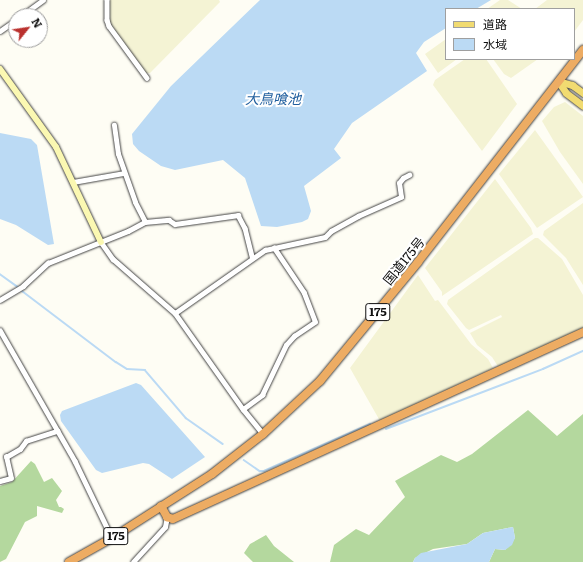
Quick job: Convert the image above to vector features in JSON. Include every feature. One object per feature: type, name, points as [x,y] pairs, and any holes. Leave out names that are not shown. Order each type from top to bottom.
[{"type":"highway","name":"国道175号","points":[[575,60],[583,50]]},
{"type":"highway","name":"国道175号","points":[[69,562],[112,538],[212,474],[263,434],[320,381],[344,354],[418,262],[575,60]]},
{"type":"highway","points":[[161,506],[167,517],[173,519],[583,332]]},
{"type":"main road","points":[[558,81],[572,85],[583,93]]},
{"type":"main road","points":[[558,81],[566,93],[583,106]]},
{"type":"street","points":[[32,8],[43,0]]},
{"type":"street","points":[[107,0],[107,20],[109,26],[147,78]]},
{"type":"street","points":[[0,69],[56,146],[101,242],[113,259],[176,313],[243,409],[263,434]]},
{"type":"street","points":[[114,125],[118,154],[124,173],[134,202],[145,222]]},
{"type":"street","points":[[72,182],[124,173]]},
{"type":"street","points":[[176,313],[252,258],[266,250],[325,237],[331,231],[358,216],[401,198],[399,183],[403,178],[409,175]]},
{"type":"street","points":[[0,300],[23,286],[48,263],[128,232],[145,222],[169,220],[175,224],[238,215],[245,228],[252,258]]},
{"type":"street","points":[[243,409],[262,395],[286,345],[294,336],[316,322],[304,293],[274,248]]},
{"type":"street","points":[[0,330],[75,460],[112,538]]},
{"type":"street","points":[[0,481],[11,478],[6,457],[20,449],[26,441],[57,431]]},
{"type":"street","points":[[133,562],[165,527],[167,517]]},
{"type":"green space","points":[[109,0],[219,0],[220,2],[150,73],[146,73],[110,23]]},
{"type":"green space","points":[[500,0],[508,0],[520,8],[488,8]]},
{"type":"green space","points":[[547,0],[583,0],[583,20],[575,31],[575,8],[536,8]]},
{"type":"green space","points":[[445,40],[445,60],[456,60],[438,73],[425,54]]},
{"type":"green space","points":[[464,60],[487,60],[517,104],[482,151],[433,85],[435,80]]},
{"type":"green space","points":[[494,60],[537,60],[511,78],[504,74]]},
{"type":"green space","points":[[565,102],[583,116],[583,184],[560,152],[542,121],[554,107]]},
{"type":"green space","points":[[535,130],[583,197],[537,228],[499,174]]},
{"type":"green space","points":[[495,179],[531,228],[533,234],[442,296],[442,292],[425,268]]},
{"type":"green space","points":[[583,203],[583,285],[566,258],[543,235],[544,231]]},
{"type":"green space","points":[[535,238],[538,238],[562,259],[583,295],[583,328],[499,368],[492,357],[477,345],[470,333],[502,317],[501,315],[469,330],[447,304],[448,300]]},
{"type":"green space","points":[[418,275],[435,301],[438,300],[471,344],[488,359],[493,368],[380,421],[350,368]]},
{"type":"green space","points":[[528,410],[557,436],[583,414],[583,562],[489,562],[495,549],[505,550],[515,538],[513,527],[483,533],[467,544],[433,549],[415,558],[413,562],[330,562],[334,545],[356,529],[369,535],[405,497],[395,481],[441,455],[457,462],[472,454]]},
{"type":"green space","points":[[31,461],[35,464],[44,482],[52,478],[62,491],[56,500],[59,507],[64,509],[62,513],[37,506],[37,516],[25,522],[6,559],[0,562],[0,486],[12,482]]},
{"type":"green space","points":[[266,535],[274,546],[294,562],[253,562],[244,553],[250,544]]},
{"type":"water","name":"大鳥喰池","points":[[260,0],[491,0],[478,8],[445,8],[445,29],[424,42],[416,53],[427,71],[352,123],[334,149],[341,158],[304,186],[311,211],[308,219],[302,222],[277,227],[261,226],[245,178],[223,160],[175,170],[161,166],[139,151],[133,144],[132,134],[171,86]]},
{"type":"water","points":[[0,133],[31,139],[37,145],[54,244],[48,245],[16,225],[0,219]]},
{"type":"water","points":[[136,383],[141,385],[205,457],[172,479],[149,464],[143,463],[102,473],[96,470],[61,421],[60,415],[62,411]]},
{"type":"water","points":[[513,527],[515,538],[512,545],[505,550],[495,549],[489,562],[413,562],[421,553],[467,544],[483,533]]},
{"type":"waterway","points":[[0,274],[18,287]]},
{"type":"waterway","points":[[21,290],[116,362],[127,369],[145,370],[186,418],[223,444]]},
{"type":"waterway","points":[[386,429],[543,369],[583,351]]},
{"type":"waterway","points":[[244,460],[260,471],[264,471],[370,424]]}]
